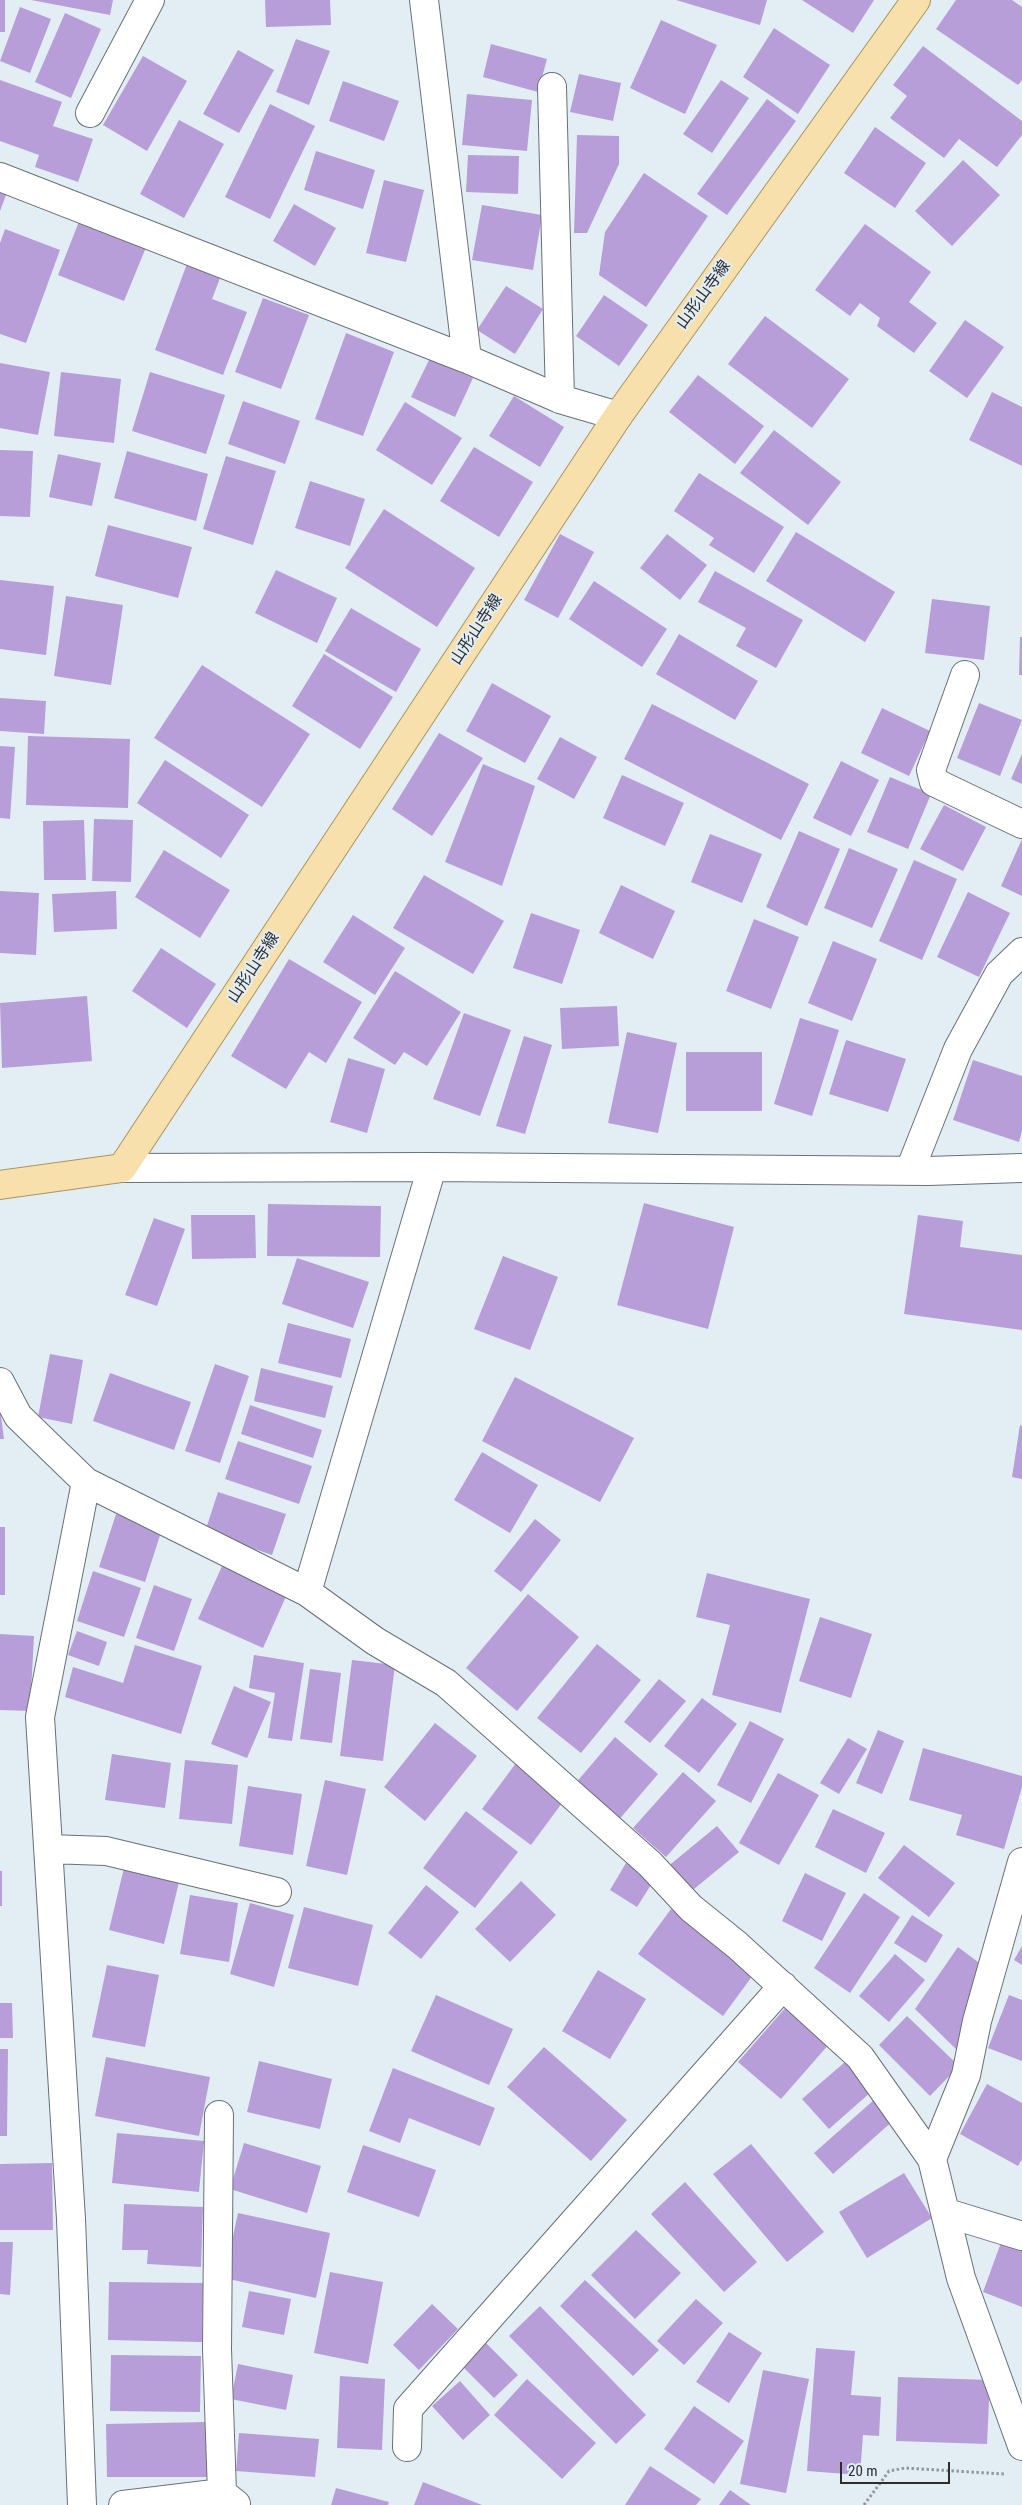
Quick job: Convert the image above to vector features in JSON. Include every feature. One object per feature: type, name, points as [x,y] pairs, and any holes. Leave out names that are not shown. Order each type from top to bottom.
[{"type":"main road","name":"山形山寺線","points":[[122,1168],[618,416],[916,0]]},
{"type":"main road","points":[[0,1184],[122,1168]]},
{"type":"street","points":[[90,113],[150,0]]},
{"type":"street","points":[[424,0],[467,359]]},
{"type":"street","points":[[552,87],[560,399]]},
{"type":"street","points":[[0,177],[467,359],[560,399],[618,416]]},
{"type":"street","points":[[965,675],[931,770],[934,782],[1022,824]]},
{"type":"street","points":[[910,1170],[958,1049],[999,974],[1022,952]]},
{"type":"street","points":[[122,1168],[432,1167],[910,1170],[1022,1168]]},
{"type":"street","points":[[307,1592],[432,1167]]},
{"type":"street","points":[[0,1382],[18,1416],[86,1482],[307,1592],[375,1640],[446,1683],[650,1864],[691,1908],[783,1986],[860,2057],[932,2159],[947,2213],[961,2278],[1022,2446]]},
{"type":"street","points":[[82,2505],[71,2219],[40,1717],[86,1482]]},
{"type":"street","points":[[49,1849],[106,1851],[277,1892]]},
{"type":"street","points":[[932,2159],[966,2075],[977,2021],[1022,1862]]},
{"type":"street","points":[[407,2447],[408,2409],[783,1986]]},
{"type":"street","points":[[123,2505],[230,2499],[217,2348],[219,2115]]},
{"type":"street","points":[[947,2213],[1022,2236]]},
{"type":"path","points":[[864,2505],[889,2471],[905,2468],[1012,2475]]},
{"type":"building","points":[[0,0],[5,0],[5,32],[0,32]]},
{"type":"building","points":[[31,0],[113,0],[110,15]]},
{"type":"building","points":[[265,0],[330,0],[331,25],[266,27]]},
{"type":"building","points":[[676,0],[767,0],[760,25]]},
{"type":"building","points":[[802,0],[874,0],[853,33]]},
{"type":"building","points":[[956,0],[1012,0],[1022,7],[1022,80],[1018,85],[936,29]]},
{"type":"building","points":[[20,7],[51,19],[30,73],[0,61]]},
{"type":"building","points":[[65,13],[101,29],[71,98],[35,82]]},
{"type":"building","points":[[661,20],[717,45],[685,114],[630,88]]},
{"type":"building","points":[[774,28],[830,65],[798,114],[743,77]]},
{"type":"building","points":[[296,39],[330,51],[309,105],[276,92]]},
{"type":"building","points":[[491,44],[547,59],[538,92],[483,77]]},
{"type":"building","points":[[923,46],[1022,121],[1022,135],[997,167],[959,139],[944,158],[890,118],[907,96],[893,85]]},
{"type":"building","points":[[238,50],[274,70],[239,133],[203,114]]},
{"type":"building","points":[[143,56],[187,81],[147,151],[103,125]]},
{"type":"building","points":[[579,74],[621,83],[613,121],[570,112]]},
{"type":"building","points":[[0,80],[62,102],[53,126],[93,139],[78,182],[35,167],[39,155],[0,141]]},
{"type":"building","points":[[721,80],[749,98],[712,153],[683,134]]},
{"type":"building","points":[[343,81],[399,101],[384,141],[329,121]]},
{"type":"building","points":[[467,94],[532,100],[527,151],[462,145]]},
{"type":"building","points":[[767,99],[796,121],[727,215],[697,194]]},
{"type":"building","points":[[270,104],[315,126],[270,219],[225,197]]},
{"type":"building","points":[[179,120],[224,144],[184,218],[140,194]]},
{"type":"building","points":[[875,127],[926,163],[895,208],[844,173]]},
{"type":"building","points":[[577,135],[619,136],[619,164],[587,233],[574,233]]},
{"type":"building","points":[[316,151],[375,170],[363,209],[304,190]]},
{"type":"building","points":[[468,155],[519,156],[518,194],[466,192]]},
{"type":"building","points":[[963,160],[1000,195],[952,246],[915,211]]},
{"type":"building","points":[[644,173],[708,216],[646,307],[599,275],[605,232]]},
{"type":"building","points":[[384,180],[424,190],[406,262],[366,253]]},
{"type":"building","points":[[0,184],[9,187],[0,211]]},
{"type":"building","points":[[294,204],[336,228],[315,266],[273,241]]},
{"type":"building","points":[[482,205],[542,215],[533,270],[472,260]]},
{"type":"building","points":[[80,219],[147,245],[124,301],[58,275]]},
{"type":"building","points":[[865,224],[931,272],[909,302],[937,323],[914,353],[877,326],[880,318],[860,303],[850,316],[815,290]]},
{"type":"building","points":[[5,229],[60,250],[26,343],[0,334],[0,243]]},
{"type":"building","points":[[188,261],[222,273],[212,299],[247,312],[223,375],[155,350]]},
{"type":"building","points":[[506,286],[543,309],[515,354],[477,330]]},
{"type":"building","points":[[604,295],[648,325],[619,366],[576,336]]},
{"type":"building","points":[[263,298],[309,315],[281,389],[235,372]]},
{"type":"building","points":[[765,316],[849,379],[812,428],[728,364]]},
{"type":"building","points":[[965,320],[1004,347],[967,398],[929,371]]},
{"type":"building","points":[[346,333],[394,352],[363,436],[315,419]]},
{"type":"building","points":[[430,358],[473,378],[455,417],[411,397]]},
{"type":"building","points":[[0,363],[50,372],[38,435],[0,428]]},
{"type":"building","points":[[61,372],[121,379],[114,443],[54,436]]},
{"type":"building","points":[[150,372],[225,395],[206,454],[132,431]]},
{"type":"building","points":[[698,375],[764,426],[735,464],[669,412]]},
{"type":"building","points":[[992,392],[1022,407],[1022,466],[969,440]]},
{"type":"building","points":[[514,396],[564,427],[540,467],[489,436]]},
{"type":"building","points":[[243,401],[300,421],[285,464],[228,444]]},
{"type":"building","points":[[405,402],[462,438],[432,485],[376,450]]},
{"type":"building","points":[[774,430],[841,482],[808,525],[740,473]]},
{"type":"building","points":[[474,447],[533,482],[499,537],[440,501]]},
{"type":"building","points":[[0,450],[33,451],[30,517],[0,516]]},
{"type":"building","points":[[127,451],[208,474],[196,521],[114,498]]},
{"type":"building","points":[[58,454],[101,463],[92,506],[49,497]]},
{"type":"building","points":[[226,456],[276,471],[253,545],[203,529]]},
{"type":"building","points":[[699,473],[784,527],[754,573],[709,545],[714,538],[674,511]]},
{"type":"building","points":[[310,481],[365,499],[350,546],[295,528]]},
{"type":"building","points":[[384,509],[475,568],[437,627],[345,568]]},
{"type":"building","points":[[108,525],[192,547],[178,598],[95,576]]},
{"type":"building","points":[[796,532],[895,592],[865,642],[766,581]]},
{"type":"building","points":[[560,534],[594,552],[558,618],[524,600]]},
{"type":"building","points":[[667,534],[707,565],[680,600],[640,568]]},
{"type":"building","points":[[276,570],[337,598],[317,643],[255,613]]},
{"type":"building","points":[[715,571],[803,620],[776,668],[736,646],[746,628],[698,602]]},
{"type":"building","points":[[0,580],[54,586],[46,655],[0,649]]},
{"type":"building","points":[[594,581],[667,629],[642,667],[569,619]]},
{"type":"building","points":[[66,596],[123,605],[111,685],[54,676]]},
{"type":"building","points":[[932,599],[990,606],[984,660],[925,653]]},
{"type":"building","points":[[351,608],[421,649],[396,692],[325,651]]},
{"type":"building","points":[[679,634],[758,681],[735,720],[656,674]]},
{"type":"building","points":[[1020,637],[1022,637],[1022,675],[1019,675]]},
{"type":"building","points":[[324,654],[393,697],[360,749],[292,706]]},
{"type":"building","points":[[202,665],[310,734],[262,807],[154,738]]},
{"type":"building","points":[[492,683],[551,716],[525,763],[466,731]]},
{"type":"building","points":[[0,698],[46,701],[44,734],[0,731]]},
{"type":"building","points":[[979,703],[1022,720],[1000,776],[957,758]]},
{"type":"building","points":[[652,704],[809,784],[781,840],[624,759]]},
{"type":"building","points":[[882,708],[930,731],[909,776],[861,753]]},
{"type":"building","points":[[439,733],[483,758],[432,836],[392,809]]},
{"type":"building","points":[[28,736],[130,739],[128,808],[26,805]]},
{"type":"building","points":[[560,737],[597,757],[574,799],[537,779]]},
{"type":"building","points":[[0,746],[15,747],[10,819],[0,818]]},
{"type":"building","points":[[1022,754],[1022,784],[1011,779]]},
{"type":"building","points":[[165,760],[249,815],[221,858],[137,803]]},
{"type":"building","points":[[841,761],[879,780],[851,836],[813,818]]},
{"type":"building","points":[[483,764],[535,786],[502,886],[445,862]]},
{"type":"building","points":[[622,775],[684,803],[665,846],[603,818]]},
{"type":"building","points":[[890,777],[931,794],[908,849],[867,832]]},
{"type":"building","points":[[944,805],[986,827],[963,871],[920,849]]},
{"type":"building","points":[[94,819],[133,820],[131,882],[92,881]]},
{"type":"building","points":[[84,820],[86,880],[44,880],[43,821]]},
{"type":"building","points":[[799,831],[840,849],[807,926],[766,907]]},
{"type":"building","points":[[710,834],[762,854],[742,903],[691,882]]},
{"type":"building","points":[[1022,839],[1022,896],[1001,886]]},
{"type":"building","points":[[849,848],[898,869],[872,928],[824,908]]},
{"type":"building","points":[[164,850],[230,890],[200,938],[135,897]]},
{"type":"building","points":[[914,860],[957,879],[922,960],[879,941]]},
{"type":"building","points":[[424,875],[504,921],[473,974],[393,928]]},
{"type":"building","points":[[621,885],[675,911],[653,959],[599,933]]},
{"type":"building","points":[[0,891],[39,893],[36,955],[0,953]]},
{"type":"building","points":[[116,891],[117,929],[54,932],[52,894]]},
{"type":"building","points":[[968,892],[1010,913],[979,977],[937,957]]},
{"type":"building","points":[[531,913],[580,930],[562,984],[513,968]]},
{"type":"building","points":[[353,915],[405,948],[375,995],[323,962]]},
{"type":"building","points":[[754,919],[799,937],[771,1009],[726,991]]},
{"type":"building","points":[[833,941],[877,959],[852,1021],[808,1003]]},
{"type":"building","points":[[161,948],[216,984],[187,1028],[132,991]]},
{"type":"building","points":[[289,959],[362,1002],[326,1063],[309,1052],[286,1089],[231,1056]]},
{"type":"building","points":[[395,971],[461,1012],[427,1066],[404,1052],[395,1065],[353,1038]]},
{"type":"building","points":[[87,996],[92,1061],[2,1068],[0,1003]]},
{"type":"building","points":[[617,1006],[619,1046],[562,1049],[560,1008]]},
{"type":"building","points":[[464,1013],[511,1030],[480,1116],[433,1099]]},
{"type":"building","points":[[800,1018],[839,1030],[812,1116],[774,1104]]},
{"type":"building","points":[[627,1032],[677,1043],[658,1133],[608,1123]]},
{"type":"building","points":[[524,1036],[552,1045],[525,1134],[496,1126]]},
{"type":"building","points":[[846,1040],[906,1059],[888,1112],[829,1094]]},
{"type":"building","points":[[686,1052],[762,1052],[762,1111],[686,1111]]},
{"type":"building","points":[[348,1058],[385,1069],[367,1133],[330,1122]]},
{"type":"building","points":[[973,1060],[1022,1076],[1022,1131],[1019,1142],[953,1120]]},
{"type":"building","points":[[644,1203],[734,1227],[708,1329],[617,1305]]},
{"type":"building","points":[[268,1204],[381,1206],[380,1257],[267,1256]]},
{"type":"building","points":[[191,1215],[255,1215],[256,1258],[192,1259]]},
{"type":"building","points":[[918,1215],[963,1221],[960,1247],[1022,1255],[1022,1330],[904,1314]]},
{"type":"building","points":[[154,1218],[185,1229],[157,1306],[125,1295]]},
{"type":"building","points":[[503,1256],[558,1277],[530,1350],[474,1329]]},
{"type":"building","points":[[297,1258],[369,1282],[353,1328],[282,1304]]},
{"type":"building","points":[[288,1323],[351,1339],[341,1378],[278,1363]]},
{"type":"building","points":[[50,1354],[83,1360],[72,1424],[38,1417]]},
{"type":"building","points":[[215,1364],[249,1376],[220,1463],[185,1451]]},
{"type":"building","points":[[261,1368],[333,1386],[325,1418],[254,1401]]},
{"type":"building","points":[[110,1373],[191,1402],[174,1450],[93,1421]]},
{"type":"building","points":[[515,1377],[634,1438],[600,1502],[482,1441]]},
{"type":"building","points":[[250,1405],[322,1430],[313,1458],[241,1434]]},
{"type":"building","points":[[0,1408],[4,1439],[0,1439]]},
{"type":"building","points":[[1020,1425],[1022,1426],[1022,1479],[1012,1477]]},
{"type":"building","points":[[238,1441],[312,1466],[299,1504],[225,1479]]},
{"type":"building","points":[[482,1452],[538,1485],[510,1533],[454,1500]]},
{"type":"building","points":[[218,1492],[286,1514],[272,1555],[205,1532]]},
{"type":"building","points":[[116,1514],[162,1529],[145,1582],[99,1567]]},
{"type":"building","points":[[535,1519],[561,1540],[521,1592],[494,1571]]},
{"type":"building","points":[[0,1527],[5,1527],[5,1595],[0,1595]]},
{"type":"building","points":[[223,1564],[288,1592],[263,1648],[198,1619]]},
{"type":"building","points":[[93,1571],[141,1588],[124,1637],[77,1621]]},
{"type":"building","points":[[707,1573],[810,1599],[781,1713],[712,1695],[730,1625],[696,1617]]},
{"type":"building","points":[[154,1585],[192,1599],[174,1651],[136,1638]]},
{"type":"building","points":[[528,1594],[579,1637],[517,1711],[466,1668]]},
{"type":"building","points":[[820,1617],[872,1634],[851,1698],[799,1681]]},
{"type":"building","points":[[77,1631],[107,1642],[99,1666],[68,1655]]},
{"type":"building","points":[[0,1634],[34,1636],[30,1711],[0,1710]]},
{"type":"building","points":[[597,1644],[641,1680],[581,1753],[537,1718]]},
{"type":"building","points":[[135,1645],[202,1666],[181,1734],[65,1697],[73,1667],[123,1683]]},
{"type":"building","points":[[254,1655],[304,1663],[292,1741],[268,1738],[275,1693],[249,1688]]},
{"type":"building","points":[[352,1660],[395,1665],[383,1761],[340,1756]]},
{"type":"building","points":[[310,1669],[341,1673],[332,1743],[300,1739]]},
{"type":"building","points":[[659,1679],[686,1701],[650,1743],[624,1722]]},
{"type":"building","points":[[234,1686],[271,1702],[247,1758],[211,1744]]},
{"type":"building","points":[[702,1698],[737,1724],[699,1773],[664,1746]]},
{"type":"building","points":[[750,1721],[784,1739],[751,1803],[717,1785]]},
{"type":"building","points":[[435,1723],[477,1756],[425,1821],[384,1787]]},
{"type":"building","points":[[878,1730],[904,1741],[882,1794],[856,1783]]},
{"type":"building","points":[[615,1737],[658,1774],[617,1822],[574,1785]]},
{"type":"building","points":[[848,1738],[867,1749],[839,1794],[820,1783]]},
{"type":"building","points":[[923,1748],[1022,1776],[1022,1787],[1004,1849],[956,1835],[962,1815],[909,1800]]},
{"type":"building","points":[[112,1754],[171,1763],[165,1808],[105,1800]]},
{"type":"building","points":[[185,1760],[238,1765],[232,1824],[179,1819]]},
{"type":"building","points":[[516,1763],[565,1799],[531,1845],[482,1809]]},
{"type":"building","points":[[683,1772],[716,1801],[666,1857],[633,1828]]},
{"type":"building","points":[[778,1773],[819,1795],[779,1865],[739,1843]]},
{"type":"building","points":[[325,1780],[366,1789],[347,1875],[306,1866]]},
{"type":"building","points":[[248,1786],[302,1794],[293,1855],[239,1846]]},
{"type":"building","points":[[833,1809],[885,1833],[866,1873],[815,1847]]},
{"type":"building","points":[[466,1811],[518,1852],[475,1908],[423,1868]]},
{"type":"building","points":[[717,1826],[739,1852],[688,1894],[666,1868]]},
{"type":"building","points":[[904,1845],[955,1883],[929,1917],[878,1878]]},
{"type":"building","points":[[626,1863],[654,1880],[637,1907],[610,1890]]},
{"type":"building","points":[[124,1868],[179,1882],[164,1944],[109,1930]]},
{"type":"building","points":[[0,1871],[2,1871],[2,1906],[0,1906]]},
{"type":"building","points":[[805,1873],[846,1893],[822,1941],[782,1921]]},
{"type":"building","points":[[521,1881],[556,1915],[510,1962],[475,1929]]},
{"type":"building","points":[[426,1885],[459,1912],[421,1959],[388,1933]]},
{"type":"building","points":[[864,1893],[900,1917],[850,1993],[814,1968]]},
{"type":"building","points":[[190,1895],[238,1903],[229,1962],[180,1954]]},
{"type":"building","points":[[250,1903],[294,1915],[274,1987],[230,1974]]},
{"type":"building","points":[[304,1907],[373,1925],[358,1986],[288,1968]]},
{"type":"building","points":[[671,1909],[756,1971],[723,2016],[638,1954]]},
{"type":"building","points":[[912,1915],[943,1935],[926,1963],[894,1943]]},
{"type":"building","points":[[1022,1946],[1022,1965],[1014,1960]]},
{"type":"building","points":[[958,1947],[982,1965],[957,2050],[915,2009]]},
{"type":"building","points":[[895,1954],[925,1980],[889,2022],[859,1996]]},
{"type":"building","points":[[107,1965],[159,1975],[145,2047],[92,2037]]},
{"type":"building","points":[[598,1970],[646,1999],[610,2059],[562,2031]]},
{"type":"building","points":[[436,1995],[513,2029],[489,2085],[411,2051]]},
{"type":"building","points":[[1009,1995],[1022,2000],[1022,2061],[988,2048]]},
{"type":"building","points":[[0,2003],[12,2003],[13,2038],[0,2038]]},
{"type":"building","points":[[787,2006],[830,2043],[781,2099],[738,2062]]},
{"type":"building","points":[[907,2016],[959,2066],[930,2096],[879,2045]]},
{"type":"building","points":[[544,2047],[627,2120],[591,2161],[507,2087]]},
{"type":"building","points":[[0,2049],[8,2049],[7,2136],[0,2136]]},
{"type":"building","points":[[106,2057],[210,2077],[199,2136],[95,2116]]},
{"type":"building","points":[[259,2061],[332,2079],[320,2129],[247,2112]]},
{"type":"building","points":[[845,2062],[871,2092],[829,2129],[802,2099]]},
{"type":"building","points":[[393,2068],[495,2108],[480,2146],[409,2118],[400,2143],[369,2131]]},
{"type":"building","points":[[987,2084],[1022,2103],[1022,2159],[1018,2166],[960,2134]]},
{"type":"building","points":[[875,2099],[894,2120],[833,2174],[814,2153]]},
{"type":"building","points":[[117,2133],[204,2141],[199,2192],[112,2183]]},
{"type":"building","points":[[244,2143],[321,2166],[307,2213],[230,2189]]},
{"type":"building","points":[[751,2144],[824,2232],[787,2262],[713,2174]]},
{"type":"building","points":[[363,2145],[436,2170],[419,2217],[347,2192]]},
{"type":"building","points":[[52,2163],[53,2230],[0,2230],[0,2164]]},
{"type":"building","points":[[904,2173],[932,2218],[867,2258],[839,2212]]},
{"type":"building","points":[[685,2182],[757,2262],[724,2292],[651,2214]]},
{"type":"building","points":[[124,2204],[203,2207],[201,2267],[147,2264],[148,2250],[122,2250]]},
{"type":"building","points":[[238,2213],[330,2233],[316,2298],[224,2278]]},
{"type":"building","points":[[636,2230],[681,2273],[635,2319],[591,2275]]},
{"type":"building","points":[[1003,2237],[1022,2244],[1022,2307],[983,2292]]},
{"type":"building","points":[[0,2242],[13,2242],[10,2295],[0,2294]]},
{"type":"building","points":[[330,2272],[383,2282],[368,2364],[314,2353]]},
{"type":"building","points":[[585,2280],[659,2350],[633,2376],[560,2306]]},
{"type":"building","points":[[109,2282],[203,2283],[202,2342],[108,2340]]},
{"type":"building","points":[[249,2291],[291,2299],[284,2335],[242,2327]]},
{"type":"building","points":[[696,2299],[723,2323],[684,2365],[657,2341]]},
{"type":"building","points":[[432,2304],[458,2329],[419,2370],[393,2345]]},
{"type":"building","points":[[540,2306],[646,2415],[616,2444],[509,2336]]},
{"type":"building","points":[[729,2332],[762,2353],[729,2403],[696,2382]]},
{"type":"building","points":[[485,2342],[518,2375],[494,2398],[461,2365]]},
{"type":"building","points":[[816,2348],[855,2351],[851,2395],[881,2397],[879,2436],[863,2435],[860,2475],[807,2471]]},
{"type":"building","points":[[111,2355],[201,2356],[200,2412],[110,2411]]},
{"type":"building","points":[[238,2364],[293,2375],[286,2410],[231,2399]]},
{"type":"building","points":[[763,2370],[809,2379],[786,2493],[740,2484]]},
{"type":"building","points":[[340,2376],[385,2379],[382,2450],[337,2448]]},
{"type":"building","points":[[898,2377],[990,2380],[987,2444],[896,2441]]},
{"type":"building","points":[[527,2379],[596,2443],[562,2479],[494,2415]]},
{"type":"building","points":[[460,2381],[490,2415],[463,2440],[432,2406]]},
{"type":"building","points":[[694,2406],[744,2441],[714,2484],[664,2449]]},
{"type":"building","points":[[206,2422],[207,2477],[107,2477],[106,2424]]},
{"type":"building","points":[[239,2433],[319,2439],[315,2477],[236,2471]]},
{"type":"building","points":[[650,2466],[701,2499],[696,2505],[625,2505]]},
{"type":"building","points":[[423,2482],[482,2505],[414,2505]]},
{"type":"building","points":[[336,2488],[389,2502],[388,2505],[331,2505]]},
{"type":"building","points":[[730,2490],[751,2505],[719,2505]]}]
